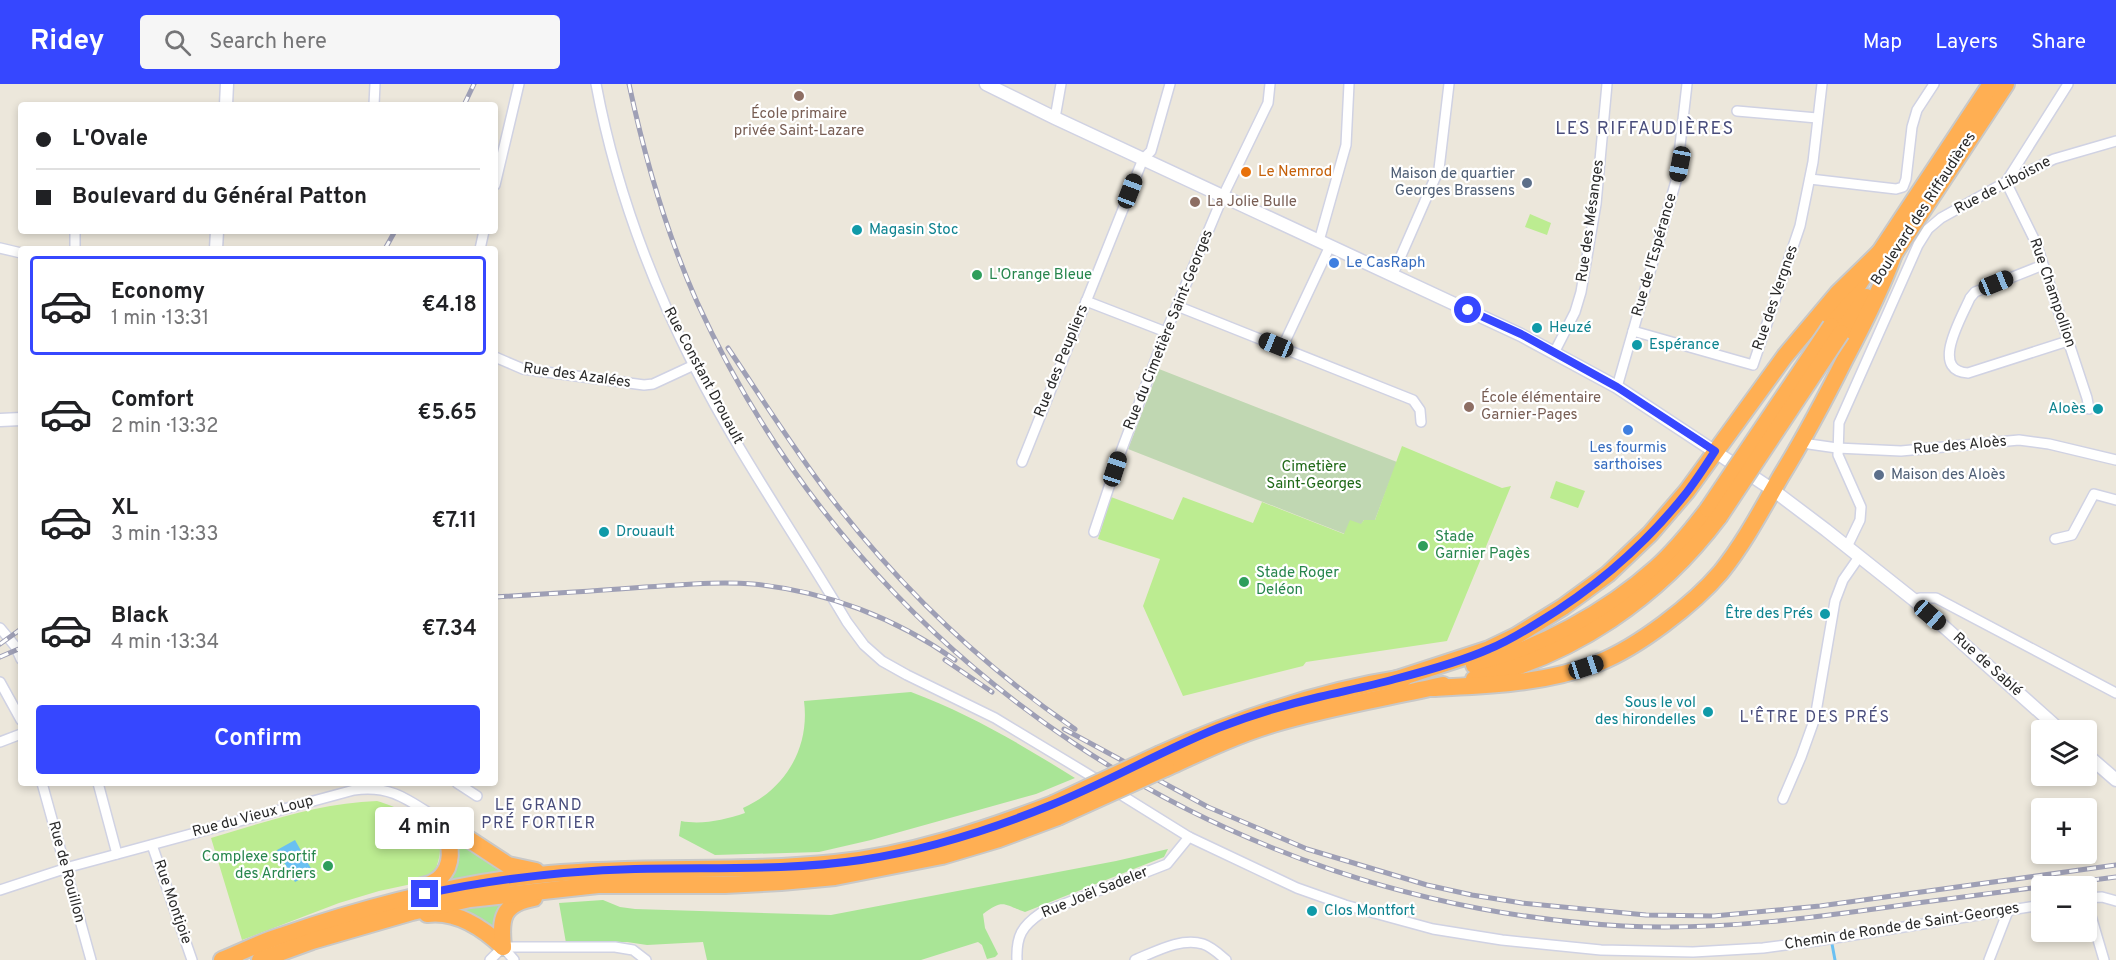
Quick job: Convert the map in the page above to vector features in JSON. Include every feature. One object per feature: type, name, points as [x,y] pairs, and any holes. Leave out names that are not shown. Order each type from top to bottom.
[{"type":"highway","name":"Boulevard des Riffaudières","points":[[1887,253],[1991,84]]},
{"type":"highway","name":"Boulevard des Riffaudières","points":[[1713,513],[1887,253],[2006,84]]},
{"type":"highway","points":[[1432,688],[1511,684],[1574,671],[1599,663],[1626,649],[1677,614],[1720,573],[1751,531],[1803,441],[1881,288],[1887,253]]},
{"type":"highway","points":[[1394,680],[1489,649],[1516,636],[1563,607],[1608,574],[1650,534],[1688,491],[1785,356],[1838,293],[1887,253]]},
{"type":"highway","points":[[379,913],[470,899],[598,885],[725,885],[835,877],[942,856],[999,839],[1163,761],[1217,729],[1266,711],[1316,697],[1394,680],[1436,674],[1489,661],[1554,637],[1628,590],[1655,569],[1713,513]]},
{"type":"highway","points":[[1163,761],[1271,724],[1345,705],[1492,675],[1562,648],[1613,619],[1640,600],[1702,540],[1713,513]]},
{"type":"highway","points":[[222,960],[279,936],[379,913],[482,882],[551,874],[635,869],[776,868],[863,860],[938,843],[1055,811]]},
{"type":"highway","points":[[435,817],[508,865],[551,874]]},
{"type":"highway","points":[[260,960],[379,913],[443,876],[450,851],[448,841],[435,817]]},
{"type":"highway","points":[[509,953],[501,925],[504,915],[515,904],[534,898],[581,894],[598,885]]},
{"type":"highway","points":[[379,913],[433,913],[464,920],[485,930],[509,953]]},
{"type":"main road","points":[[226,102],[227,84]]},
{"type":"main road","name":"Rue de Sablé","points":[[986,84],[1521,334],[1617,387],[1773,490],[1859,556],[1914,600],[2049,720]]},
{"type":"main road","points":[[0,420],[18,419]]},
{"type":"main road","points":[[2097,764],[2116,780]]},
{"type":"street","points":[[374,102],[375,84]]},
{"type":"street","points":[[498,172],[519,84]]},
{"type":"street","name":"Rue Constant Drouault","points":[[596,84],[608,138],[639,240],[661,296],[694,365],[743,453],[864,645]]},
{"type":"street","points":[[1055,118],[1060,84]]},
{"type":"street","name":"Rue des Peupliers","points":[[1022,462],[1143,159],[1151,151],[1170,84]]},
{"type":"street","name":"Rue du Cimetière Saint-Georges","points":[[1094,532],[1120,454],[1166,332],[1223,196],[1268,103],[1270,84]]},
{"type":"street","points":[[1282,348],[1324,243],[1346,145],[1349,84]]},
{"type":"street","points":[[1393,274],[1439,169],[1449,84]]},
{"type":"street","name":"Rue des Mésanges","points":[[1554,353],[1575,312],[1581,292],[1596,204],[1607,84]]},
{"type":"street","name":"Rue de l'Espérance","points":[[1617,387],[1676,181],[1688,84]]},
{"type":"street","name":"Rue des Vergnes","points":[[1633,332],[1753,364],[1800,226],[1810,179],[1822,84]]},
{"type":"street","points":[[1810,179],[1896,189],[1903,187],[1912,127],[1917,110],[1934,84]]},
{"type":"street","points":[[2006,182],[2068,84]]},
{"type":"street","points":[[1737,111],[1817,118]]},
{"type":"street","name":"Rue de Liboisne","points":[[1837,448],[1839,423],[1848,399],[1918,245],[1928,229],[1941,218],[2006,182],[2054,159],[2116,141]]},
{"type":"street","name":"Rue Champollion","points":[[2006,182],[2029,225],[2089,409]]},
{"type":"street","points":[[0,248],[18,252]]},
{"type":"street","points":[[2043,265],[1976,292],[1970,298],[1949,348],[1949,360],[1953,369],[1959,373],[1968,373],[2068,340]]},
{"type":"street","points":[[1086,301],[1166,332]]},
{"type":"street","points":[[1178,306],[1413,400],[1420,410],[1421,422]]},
{"type":"street","name":"Rue des Azalées","points":[[498,358],[523,369],[644,385],[653,384],[694,365]]},
{"type":"street","name":"Rue des Aloès","points":[[1803,441],[1837,448],[1901,451],[2019,440],[2049,444],[2116,460]]},
{"type":"street","points":[[1837,448],[1861,507],[1860,520],[1847,547]]},
{"type":"street","points":[[2055,539],[2072,535],[2094,494],[2116,500]]},
{"type":"street","points":[[1783,799],[1815,718],[1835,602],[1843,580],[1859,556]]},
{"type":"street","points":[[1914,600],[1936,598],[2116,693]]},
{"type":"street","points":[[0,628],[18,652]]},
{"type":"street","name":"Chemin de Ronde de Saint-Georges","points":[[864,645],[882,661],[995,718],[1189,837],[1297,888],[1345,905],[1433,929],[1502,940],[1601,950],[1692,952],[1763,948],[2031,907]]},
{"type":"street","points":[[0,682],[18,715]]},
{"type":"street","points":[[0,742],[18,735]]},
{"type":"street","name":"Rue de Rouillon","points":[[43,786],[91,960]]},
{"type":"street","points":[[99,786],[117,854]]},
{"type":"street","name":"Rue du Vieux Loup","points":[[0,890],[65,868],[364,786]]},
{"type":"street","name":"Rue du Vieux Loup","points":[[371,786],[399,794],[435,817]]},
{"type":"street","points":[[462,786],[477,796]]},
{"type":"street","name":"Rue Joël Sadeler","points":[[1017,960],[1018,938],[1027,923],[1041,913],[1167,864],[1189,837]]},
{"type":"street","name":"Rue Montjoie","points":[[152,844],[192,960]]},
{"type":"street","points":[[2097,898],[2116,901]]},
{"type":"street","points":[[1989,960],[2008,911]]},
{"type":"street","points":[[2097,936],[2104,960]]},
{"type":"street","points":[[1135,960],[1189,942],[1203,944],[1226,960]]},
{"type":"street","points":[[490,960],[509,953],[615,947],[633,950],[646,960]]},
{"type":"green space","points":[[1530,214],[1551,223],[1547,235],[1525,227]]},
{"type":"green space","name":"Cimetière Saint-Georges","points":[[1159,369],[1397,462],[1375,520],[1364,520],[1361,525],[1345,534],[1128,449]]},
{"type":"green space","points":[[1402,446],[1502,488],[1511,486],[1447,641],[1306,662],[1303,666],[1183,696],[1143,606],[1160,559],[1098,539],[1111,497],[1173,520],[1183,497],[1253,523],[1262,502],[1344,534],[1350,520],[1361,524],[1364,520],[1375,520]]},
{"type":"green space","points":[[1556,481],[1585,491],[1578,508],[1550,498]]},
{"type":"green space","points":[[911,692],[995,731],[1075,778],[1036,794],[871,840],[819,852],[715,855],[679,836],[681,821],[713,821],[745,813],[743,808],[772,790],[792,765],[799,750],[805,718],[804,701]]},
{"type":"green space","name":"Complexe sportif des Ardriers","points":[[377,801],[412,816],[435,836],[440,850],[435,871],[421,882],[339,903],[242,940],[211,838],[314,809]]},
{"type":"green space","points":[[448,830],[519,872],[482,874],[444,884]]},
{"type":"green space","points":[[1168,849],[1164,857],[1025,912],[1004,904],[990,909],[983,914],[985,928],[998,954],[987,959],[982,945],[978,942],[921,960],[707,960],[703,942],[647,945],[627,942],[566,943],[559,903],[603,900],[620,907],[635,909],[831,915]]},
{"type":"green space","points":[[515,898],[497,935],[446,910]]},
{"type":"water","points":[[295,840],[313,872],[295,882],[277,850]]},
{"type":"waterway","points":[[1832,944],[1835,960]]},
{"type":"railway","points":[[465,102],[474,84]]},
{"type":"railway","points":[[629,84],[657,195],[697,302],[768,433],[856,551],[958,654],[1073,743],[1199,815],[1333,870],[1476,908],[1623,926],[1660,927],[1771,922],[2116,877]]},
{"type":"railway","points":[[387,246],[393,234]]},
{"type":"railway","points":[[728,348],[816,477],[883,561],[974,651],[1075,729]]},
{"type":"railway","points":[[498,597],[712,583],[753,584],[807,593],[859,609],[909,631],[955,660]]},
{"type":"railway","points":[[0,644],[18,631]]},
{"type":"railway","points":[[0,657],[18,649]]},
{"type":"railway","points":[[945,660],[992,692]]},
{"type":"railway","points":[[1064,729],[1208,807],[1307,849],[1427,885],[1522,903],[1646,915],[1714,916],[1820,906],[2116,865]]},
{"type":"place","name":"École primaire privée Saint-Lazare","points":[[799,96]]},
{"type":"place","name":"Le Nemrod","points":[[1246,172]]},
{"type":"place","name":"Maison de quartier Georges Brassens","points":[[1527,183]]},
{"type":"place","name":"La Jolie Bulle","points":[[1195,202]]},
{"type":"place","name":"Magasin Stoc","points":[[857,230]]},
{"type":"place","name":"Le CasRaph","points":[[1334,263]]},
{"type":"place","name":"L'Orange Bleue","points":[[977,275]]},
{"type":"place","name":"Heuzé","points":[[1537,328]]},
{"type":"place","name":"Espérance","points":[[1637,345]]},
{"type":"place","name":"École élémentaire Garnier-Pages","points":[[1469,407]]},
{"type":"place","name":"Aloès","points":[[2098,409]]},
{"type":"place","name":"Les fourmis sarthoises","points":[[1628,430]]},
{"type":"place","name":"Maison des Aloès","points":[[1879,475]]},
{"type":"place","name":"Drouault","points":[[604,532]]},
{"type":"place","name":"Stade Garnier Pagès","points":[[1423,546]]},
{"type":"place","name":"Stade Roger Deléon","points":[[1244,582]]},
{"type":"place","name":"Être des Prés","points":[[1825,614]]},
{"type":"place","name":"Sous le vol des hirondelles","points":[[1708,712]]},
{"type":"place","name":"Complexe sportif des Ardriers","points":[[328,866]]},
{"type":"place","name":"Clos Montfort","points":[[1312,911]]},
{"type":"district","name":"LES RIFFAUDIÈRES","points":[[1645,129]]},
{"type":"district","name":"L'ÊTRE DES PRÉS","points":[[1815,718]]},
{"type":"district","name":"LE GRAND PRÉ FORTIER","points":[[539,815]]},
{"type":"route","points":[[425,894],[482,882],[551,874],[635,869],[776,868],[863,860],[894,854],[993,827],[1053,804],[1217,729],[1266,711],[1316,697],[1394,680],[1489,649],[1516,636],[1563,607],[1608,574],[1650,534],[1675,506],[1715,451],[1617,387],[1521,334],[1468,310]]}]
